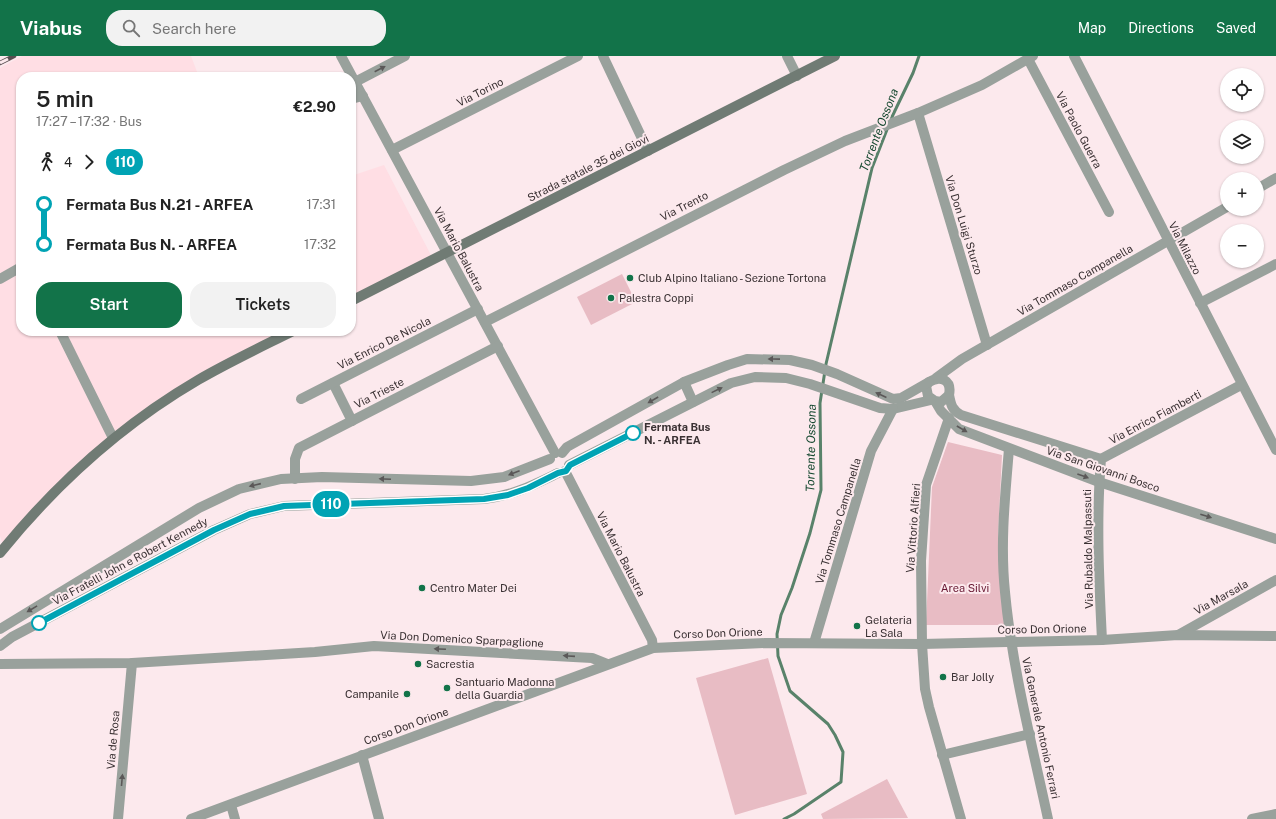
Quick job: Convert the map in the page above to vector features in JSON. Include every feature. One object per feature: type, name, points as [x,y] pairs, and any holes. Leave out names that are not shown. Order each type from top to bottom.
[{"type":"main road","name":"Strada statale 35 dei Giovi","points":[[356,298],[835,56]]},
{"type":"main road","points":[[0,553],[59,486],[113,438],[198,380],[283,336]]},
{"type":"street","name":"Via Mario Balustra","points":[[341,56],[350,72]]},
{"type":"street","points":[[356,81],[405,56]]},
{"type":"street","name":"Via Torino","points":[[392,150],[578,56]]},
{"type":"street","points":[[603,56],[648,151]]},
{"type":"street","points":[[787,56],[797,76]]},
{"type":"street","name":"Via Milazzo","points":[[1074,56],[1276,450]]},
{"type":"street","name":"Via Trento","points":[[485,322],[732,195],[868,131],[918,113],[982,85],[1030,57]]},
{"type":"street","name":"Via Paolo Guerra","points":[[1030,57],[1109,212]]},
{"type":"street","name":"Via Mario Balustra","points":[[356,84],[556,455]]},
{"type":"street","points":[[356,98],[363,96]]},
{"type":"street","name":"Via Don Luigi Sturzo","points":[[918,113],[987,345]]},
{"type":"street","points":[[1264,185],[1276,178]]},
{"type":"street","name":"Via Tommaso Campanella","points":[[932,380],[942,371],[1220,210]]},
{"type":"street","points":[[1200,303],[1276,264]]},
{"type":"street","points":[[0,279],[16,270]]},
{"type":"street","name":"Via Enrico De Nicola","points":[[301,400],[478,309]]},
{"type":"street","points":[[62,336],[113,438]]},
{"type":"street","name":"Via Trieste","points":[[295,479],[295,459],[299,448],[498,346]]},
{"type":"street","name":"Via Fratelli John e Robert Kennedy","points":[[0,629],[199,508],[239,488],[281,479],[322,477],[471,481],[504,477],[556,455],[567,447],[684,382],[728,364],[747,359],[790,360],[812,365],[837,374],[892,399],[901,398],[932,380]]},
{"type":"street","name":"Via Fratelli John e Robert Kennedy","points":[[0,646],[12,637],[214,530],[250,514],[284,506],[484,499],[508,495],[528,488],[564,470],[731,383],[755,377],[786,378],[810,384],[880,408],[893,409],[933,400],[946,399],[949,395]]},
{"type":"street","points":[[933,400],[926,391],[932,380],[943,378],[948,382],[950,388],[949,395]]},
{"type":"street","points":[[684,382],[693,402]]},
{"type":"street","points":[[333,383],[352,421]]},
{"type":"street","name":"Via Enrico Fiamberti","points":[[1101,459],[1242,385]]},
{"type":"street","name":"Via San Giovanni Bosco","points":[[949,395],[951,405],[955,412],[961,415],[1101,459]]},
{"type":"street","name":"Via San Giovanni Bosco","points":[[933,400],[941,411],[959,429],[1099,482],[1276,539]]},
{"type":"street","name":"Via Tommaso Campanella","points":[[814,643],[871,452],[893,409]]},
{"type":"street","name":"Via Vittorio Alfieri","points":[[949,418],[926,485],[921,561],[922,644],[925,689],[942,755],[961,819]]},
{"type":"street","points":[[612,423],[621,439]]},
{"type":"street","name":"Via Generale Antonio Ferrari","points":[[1009,449],[1002,536],[1005,591],[1011,642],[1048,819]]},
{"type":"street","points":[[556,455],[568,458],[564,470],[550,468],[556,455]]},
{"type":"street","points":[[1099,482],[1101,459]]},
{"type":"street","name":"Via Mario Balustra","points":[[564,470],[648,633],[654,648]]},
{"type":"street","name":"Via Rubaldo Malpassuti","points":[[1099,482],[1098,561],[1102,640]]},
{"type":"street","name":"Via Marsala","points":[[1178,635],[1276,580]]},
{"type":"street","name":"Corso Don Orione","points":[[191,819],[607,664],[654,648],[765,643],[922,644],[1102,640],[1178,635],[1276,636]]},
{"type":"street","name":"Via Don Domenico Sparpaglione","points":[[5,664],[132,663],[315,652],[374,646],[592,658],[607,664]]},
{"type":"street","points":[[0,660],[5,664]]},
{"type":"street","name":"Via de Rosa","points":[[118,819],[132,663]]},
{"type":"street","points":[[942,755],[1030,734]]},
{"type":"street","points":[[362,755],[379,819]]},
{"type":"street","points":[[230,805],[235,819]]},
{"type":"street","points":[[1252,819],[1276,814]]},
{"type":"shaded area","points":[[22,56],[191,56],[197,72],[16,72],[16,336],[283,336],[226,365],[113,438],[4,548],[0,536],[0,68]]},
{"type":"shaded area","points":[[384,165],[433,259],[356,298],[356,174]]},
{"type":"green space","name":"Palestra Coppi","points":[[622,274],[636,302],[591,325],[577,297]]},
{"type":"green space","name":"Area Silvi","points":[[948,442],[1002,455],[998,536],[1004,625],[926,625],[932,487]]},
{"type":"green space","points":[[768,658],[807,794],[735,815],[696,678]]},
{"type":"green space","points":[[887,779],[908,818],[823,819],[821,814]]},
{"type":"waterway","name":"Torrente Ossona","points":[[890,121],[913,73],[919,56]]},
{"type":"waterway","name":"Torrente Ossona","points":[[784,819],[794,814],[841,782],[843,752],[828,724],[790,691],[778,656],[777,634],[781,615],[792,588],[810,533],[821,490],[820,403],[826,364],[872,168],[888,127]]},
{"type":"railway","points":[[0,63],[14,56]]},
{"type":"bus line","name":"110","points":[[39,623],[214,530],[250,514],[284,506],[471,500],[508,495],[528,488],[558,473],[562,473],[566,471],[570,465],[633,433]]},
{"type":"place","name":"Club Alpino Italiano - Sezione Tortona","points":[[630,278]]},
{"type":"place","name":"Palestra Coppi","points":[[611,298]]},
{"type":"place","name":"Fermata Bus N. - ARFEA","points":[[633,433]]},
{"type":"place","name":"Centro Mater Dei","points":[[422,588]]},
{"type":"place","name":"Gelateria La Sala","points":[[857,626]]},
{"type":"place","name":"Sacrestia","points":[[418,664]]},
{"type":"place","name":"Bar Jolly","points":[[943,677]]},
{"type":"place","name":"Santuario Madonna della Guardia","points":[[447,688]]},
{"type":"place","name":"Campanile","points":[[407,694]]}]
